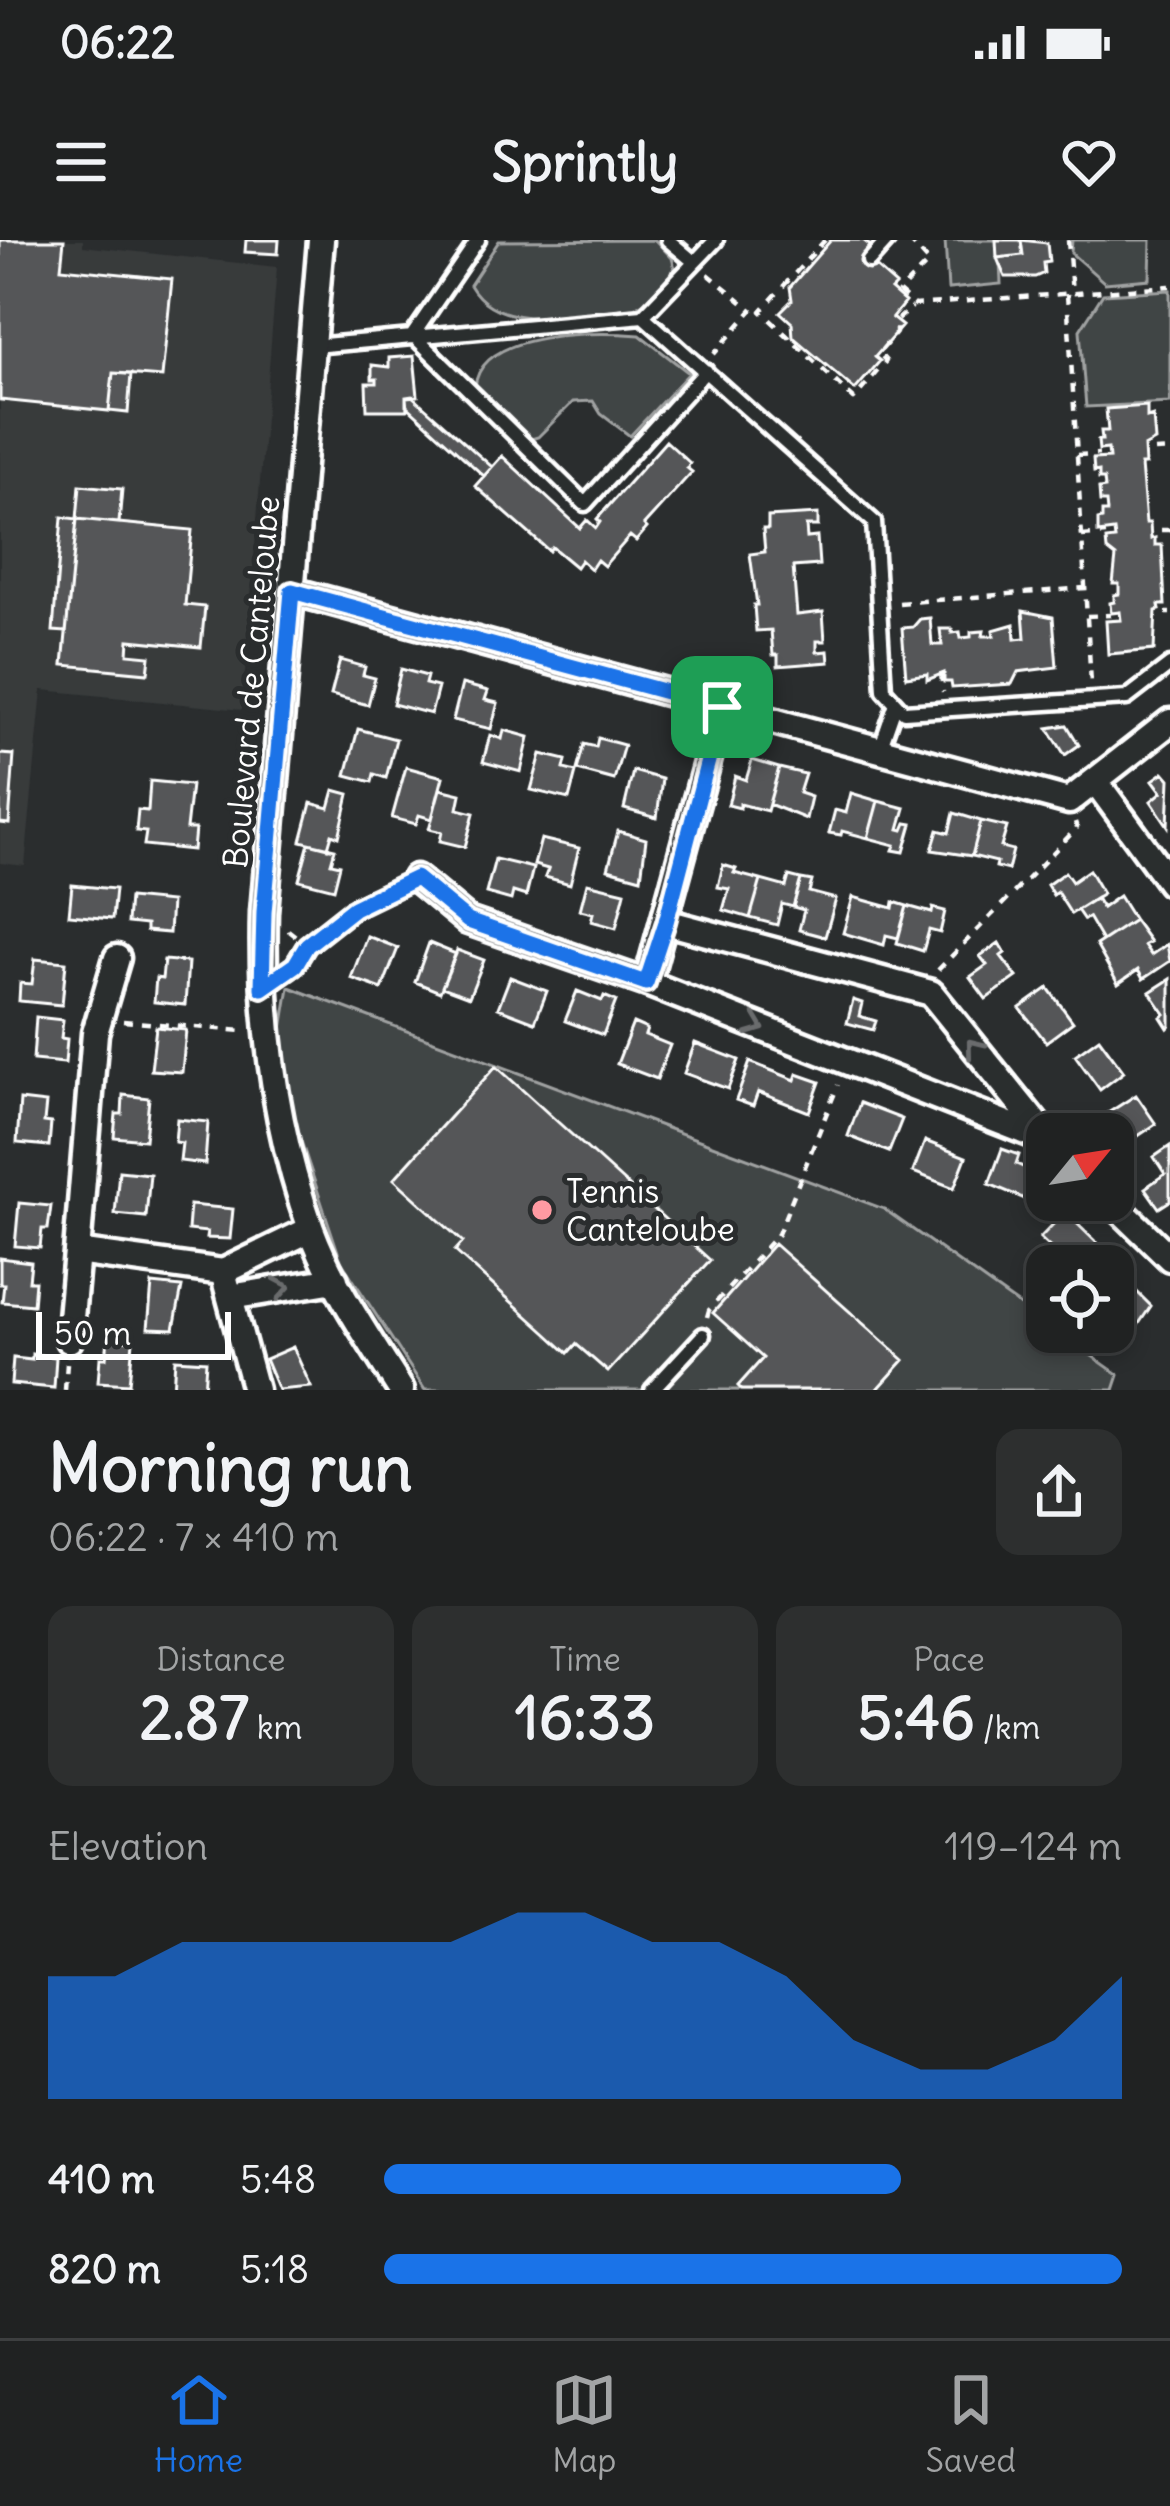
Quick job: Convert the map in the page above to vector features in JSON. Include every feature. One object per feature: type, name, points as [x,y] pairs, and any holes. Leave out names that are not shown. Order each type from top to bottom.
[{"type":"street","name":"Boulevard de Canteloube","points":[[321,240],[264,912],[262,988],[280,1117],[311,1229],[335,1280],[401,1390]]},
{"type":"street","points":[[292,591],[1069,801],[1170,722]]},
{"type":"street","points":[[646,983],[722,707]]},
{"type":"street","points":[[1096,782],[1170,883]]},
{"type":"street","points":[[416,878],[468,921],[646,983],[1026,1131]]},
{"type":"street","points":[[666,922],[931,993],[1026,1113]]},
{"type":"street","points":[[69,1340],[99,1018],[116,958]]},
{"type":"street","points":[[1132,1221],[1170,1258]]},
{"type":"street","points":[[227,1285],[311,1229]]},
{"type":"street","points":[[77,1252],[227,1285],[335,1280]]},
{"type":"street","points":[[227,1285],[255,1390]]},
{"type":"lane","points":[[413,335],[478,240]]},
{"type":"lane","points":[[668,240],[694,262]]},
{"type":"lane","points":[[313,346],[644,316],[716,240]]},
{"type":"lane","points":[[869,261],[888,240]]},
{"type":"lane","points":[[644,316],[874,522],[884,690],[904,712],[1126,698],[1170,665]]},
{"type":"lane","points":[[413,335],[585,504],[704,369]]},
{"type":"lane","points":[[880,750],[895,706]]},
{"type":"lane","points":[[652,1390],[703,1335]]},
{"type":"path","points":[[825,240],[761,311],[854,399],[886,361],[879,352],[896,333],[896,321],[914,305],[1170,286]]},
{"type":"path","points":[[909,240],[929,262],[899,292],[914,305]]},
{"type":"path","points":[[1068,240],[1092,700]]},
{"type":"path","points":[[694,262],[752,310],[704,369]]},
{"type":"path","points":[[1156,451],[1170,449]]},
{"type":"path","points":[[1077,455],[1100,454]]},
{"type":"path","points":[[1161,530],[1170,530]]},
{"type":"path","points":[[1082,536],[1106,534]]},
{"type":"path","points":[[879,604],[1085,588]]},
{"type":"path","points":[[1087,616],[1112,615]]},
{"type":"path","points":[[931,993],[938,969],[1077,828],[1069,801]]},
{"type":"path","points":[[262,988],[295,965],[307,945],[354,908],[416,878]]},
{"type":"path","points":[[99,1018],[269,1034]]},
{"type":"path","points":[[703,1335],[709,1310],[778,1234],[848,1061]]},
{"type":"shaded area","points":[[0,240],[83,240],[83,246],[277,267],[242,710],[42,690],[25,866],[0,863]]},
{"type":"shaded area","points":[[655,240],[675,268],[650,299],[634,308],[545,318],[522,316],[484,301],[470,285],[499,241]]},
{"type":"shaded area","points":[[945,240],[999,240],[1001,284],[948,289]]},
{"type":"shaded area","points":[[1072,240],[1151,240],[1150,279],[1105,283],[1071,253]]},
{"type":"shaded area","points":[[1170,290],[1170,403],[1086,407],[1080,330],[1103,294]]},
{"type":"shaded area","points":[[571,335],[640,335],[689,373],[630,436],[601,414],[593,401],[573,402],[531,439],[475,387],[482,368],[518,344]]},
{"type":"shaded area","points":[[289,987],[884,1209],[1026,1310],[1026,1353],[1088,1353],[1119,1375],[1114,1390],[425,1390],[341,1261],[291,1111],[281,1035]]},
{"type":"building","points":[[0,240],[64,240],[61,268],[172,279],[162,377],[113,373],[109,411],[0,400]]},
{"type":"building","points":[[246,240],[279,240],[278,254],[245,252]]},
{"type":"building","points":[[831,240],[863,240],[872,247],[864,257],[896,285],[891,290],[905,302],[892,318],[902,326],[855,390],[793,337],[792,323],[780,312],[792,300],[790,287]]},
{"type":"building","points":[[996,240],[1021,240],[1023,255],[997,258]]},
{"type":"building","points":[[1021,240],[1047,243],[1049,262],[1043,263],[1044,273],[1035,277],[1005,277],[997,258],[1023,255]]},
{"type":"building","points":[[414,356],[418,396],[406,397],[407,410],[367,410],[366,383],[377,383],[372,379],[372,365],[389,367],[389,358]]},
{"type":"building","points":[[113,373],[131,374],[128,413],[109,411]]},
{"type":"building","points":[[412,396],[492,467],[484,476],[406,405],[406,397]]},
{"type":"building","points":[[1147,406],[1147,418],[1153,416],[1155,441],[1144,447],[1145,465],[1141,465],[1146,523],[1150,523],[1155,545],[1162,545],[1165,605],[1156,611],[1154,650],[1108,654],[1106,621],[1121,620],[1120,612],[1111,613],[1110,603],[1119,594],[1119,584],[1113,584],[1116,557],[1107,550],[1106,540],[1115,539],[1114,531],[1098,533],[1098,520],[1107,512],[1106,502],[1100,502],[1104,479],[1099,479],[1099,471],[1094,472],[1093,459],[1109,458],[1108,449],[1099,450],[1098,440],[1102,440],[1101,431],[1108,431],[1106,409]]},
{"type":"building","points":[[666,441],[690,463],[687,468],[692,472],[644,525],[647,528],[636,541],[630,536],[604,566],[597,560],[591,569],[581,560],[576,567],[552,547],[549,551],[475,486],[502,456],[580,528],[587,520],[596,528],[597,519]]},
{"type":"building","points":[[80,485],[122,489],[119,523],[77,519]]},
{"type":"building","points":[[818,514],[818,526],[806,526],[807,538],[817,537],[819,565],[793,567],[797,615],[823,612],[825,641],[817,641],[817,652],[828,651],[829,662],[778,666],[771,630],[756,631],[750,554],[765,552],[763,529],[768,529],[768,517]]},
{"type":"building","points":[[62,517],[77,519],[66,632],[53,631]]},
{"type":"building","points":[[77,519],[192,530],[185,605],[205,607],[201,647],[129,640],[128,654],[150,656],[148,673],[63,665]]},
{"type":"building","points":[[1023,611],[1053,617],[1057,667],[1018,672],[1012,684],[952,688],[951,682],[944,682],[944,673],[927,680],[927,674],[906,677],[902,628],[930,618],[932,645],[942,645],[940,629],[960,632],[961,638],[984,631],[983,636],[994,636],[993,630],[1014,624],[1015,639],[1025,638]]},
{"type":"building","points":[[340,660],[365,667],[363,675],[375,678],[368,705],[331,695]]},
{"type":"building","points":[[401,669],[427,676],[425,684],[438,687],[431,714],[393,704]]},
{"type":"building","points":[[462,684],[488,691],[485,700],[498,703],[491,729],[453,720]]},
{"type":"building","points":[[1067,725],[1079,745],[1065,755],[1048,728]]},
{"type":"building","points":[[358,729],[396,739],[386,778],[374,774],[372,782],[346,775]]},
{"type":"building","points":[[504,730],[529,737],[521,772],[483,762],[490,735],[502,739]]},
{"type":"building","points":[[598,738],[624,745],[614,780],[577,770],[584,744],[596,747]]},
{"type":"building","points":[[0,754],[14,755],[9,824],[0,823]]},
{"type":"building","points":[[541,754],[566,760],[564,769],[576,772],[569,799],[531,790]]},
{"type":"building","points":[[752,760],[779,768],[767,811],[728,805],[735,776],[746,780]]},
{"type":"building","points":[[406,767],[443,777],[432,819],[419,815],[416,824],[392,818]]},
{"type":"building","points":[[779,768],[805,774],[799,793],[811,797],[806,819],[769,804]]},
{"type":"building","points":[[633,771],[662,779],[657,818],[624,809]]},
{"type":"building","points":[[1164,772],[1170,779],[1168,826],[1151,801],[1162,792],[1153,780]]},
{"type":"building","points":[[150,781],[191,785],[186,829],[195,829],[193,850],[144,845],[146,832],[136,831],[138,810],[148,811]]},
{"type":"building","points":[[440,789],[461,794],[458,809],[474,813],[465,847],[440,841],[442,832],[429,829]]},
{"type":"building","points":[[334,790],[349,794],[339,837],[332,834],[328,848],[301,841],[311,803],[329,808]]},
{"type":"building","points":[[851,793],[878,801],[868,838],[842,831],[841,835],[829,833],[835,810],[846,813]]},
{"type":"building","points":[[878,801],[905,808],[899,829],[912,824],[904,852],[868,838]]},
{"type":"building","points":[[954,813],[981,821],[972,856],[932,850],[938,830],[949,833]]},
{"type":"building","points":[[981,821],[1007,827],[1001,847],[1013,850],[1008,870],[972,856]]},
{"type":"building","points":[[618,831],[646,839],[641,878],[608,869]]},
{"type":"building","points":[[541,839],[579,848],[570,884],[545,877],[548,869],[534,865]]},
{"type":"building","points":[[309,843],[335,849],[331,863],[340,865],[334,889],[299,880]]},
{"type":"building","points":[[495,859],[533,868],[526,896],[513,892],[511,900],[486,893]]},
{"type":"building","points":[[723,865],[761,880],[750,918],[723,910],[729,889],[718,887]]},
{"type":"building","points":[[1089,870],[1103,894],[1071,914],[1047,885],[1065,872],[1072,882]]},
{"type":"building","points":[[789,876],[801,879],[793,907],[782,904],[777,925],[750,918],[761,880],[786,887]]},
{"type":"building","points":[[801,879],[812,881],[809,892],[836,899],[825,937],[799,930],[804,910],[793,907]]},
{"type":"building","points":[[587,883],[625,892],[616,928],[591,921],[593,913],[580,910]]},
{"type":"building","points":[[72,885],[115,889],[112,919],[69,915]]},
{"type":"building","points":[[1119,896],[1134,920],[1102,941],[1088,917],[1084,920],[1077,910],[1096,898],[1102,908]]},
{"type":"building","points":[[853,897],[893,908],[894,902],[907,906],[898,938],[886,935],[884,945],[843,933]]},
{"type":"building","points":[[129,898],[171,902],[169,933],[127,923]]},
{"type":"building","points":[[907,906],[932,913],[933,908],[945,911],[940,933],[929,930],[923,951],[897,943]]},
{"type":"building","points":[[1134,920],[1150,942],[1144,945],[1151,955],[1167,944],[1170,961],[1143,979],[1138,970],[1118,984],[1096,945]]},
{"type":"building","points":[[367,936],[398,948],[382,989],[351,978]]},
{"type":"building","points":[[429,943],[456,954],[440,992],[415,982]]},
{"type":"building","points":[[999,943],[1005,953],[1001,956],[1017,977],[986,999],[970,977],[987,965],[980,956]]},
{"type":"building","points":[[457,950],[484,960],[469,997],[442,987]]},
{"type":"building","points":[[35,959],[66,962],[62,1005],[19,1001],[20,983],[32,984]]},
{"type":"building","points":[[164,960],[188,962],[185,1005],[154,1002],[156,978],[162,979]]},
{"type":"building","points":[[510,977],[547,991],[535,1022],[498,1008]]},
{"type":"building","points":[[1170,979],[1170,1026],[1168,1028],[1150,992]]},
{"type":"building","points":[[1048,988],[1073,1022],[1046,1042],[1020,1008]]},
{"type":"building","points":[[577,991],[616,1001],[603,1035],[565,1021]]},
{"type":"building","points":[[853,1000],[862,1003],[859,1016],[876,1021],[873,1030],[847,1023]]},
{"type":"building","points":[[36,1017],[63,1020],[65,1063],[33,1060]]},
{"type":"building","points":[[633,1023],[647,1029],[645,1035],[670,1045],[657,1079],[617,1064]]},
{"type":"building","points":[[156,1027],[186,1030],[182,1072],[151,1070]]},
{"type":"building","points":[[1099,1038],[1124,1072],[1100,1090],[1075,1055]]},
{"type":"building","points":[[695,1043],[739,1060],[728,1089],[684,1073]]},
{"type":"building","points":[[750,1062],[795,1080],[797,1074],[820,1082],[809,1112],[758,1092],[753,1106],[736,1100]]},
{"type":"building","name":"Tennis Canteloube","points":[[496,1066],[710,1260],[608,1372],[576,1344],[568,1353],[455,1251],[463,1242],[394,1179]]},
{"type":"building","points":[[123,1095],[149,1098],[145,1140],[114,1137]]},
{"type":"building","points":[[1136,1095],[1156,1124],[1134,1139],[1134,1113],[1108,1113]]},
{"type":"building","points":[[20,1100],[46,1103],[49,1146],[17,1143]]},
{"type":"building","points":[[860,1103],[902,1119],[889,1152],[848,1136]]},
{"type":"building","points":[[177,1119],[208,1122],[205,1164],[180,1161],[182,1143],[175,1142]]},
{"type":"building","points":[[925,1141],[966,1157],[954,1188],[913,1172]]},
{"type":"building","points":[[1170,1146],[1170,1201],[1159,1208],[1145,1188],[1165,1174],[1154,1157]]},
{"type":"building","points":[[1002,1149],[1019,1155],[1016,1164],[1026,1168],[1025,1199],[989,1184]]},
{"type":"building","points":[[119,1171],[150,1174],[146,1217],[115,1214]]},
{"type":"building","points":[[19,1203],[51,1206],[40,1248],[15,1246]]},
{"type":"building","points":[[190,1205],[233,1209],[230,1239],[206,1238],[207,1232],[188,1230]]},
{"type":"building","points":[[1056,1221],[1074,1221],[1098,1244],[1048,1245],[1040,1238]]},
{"type":"building","points":[[774,1244],[904,1360],[877,1390],[742,1390],[738,1386],[763,1358],[713,1313]]},
{"type":"building","points":[[0,1258],[31,1262],[33,1305],[2,1302]]},
{"type":"building","points":[[152,1284],[182,1287],[174,1329],[148,1328]]},
{"type":"building","points":[[1134,1289],[1151,1306],[1134,1331]]},
{"type":"building","points":[[108,1339],[133,1341],[129,1384],[98,1382]]},
{"type":"building","points":[[293,1347],[311,1387],[278,1390],[265,1359]]},
{"type":"building","points":[[32,1354],[56,1357],[54,1388],[11,1384],[13,1358],[32,1360]]},
{"type":"building","points":[[175,1359],[206,1361],[204,1390],[173,1390]]},
{"type":"place","name":"Tennis Canteloube","points":[[542,1210]]},
{"type":"route","points":[[292,591],[722,707],[646,983],[468,921],[416,878],[354,908],[307,945],[295,965],[262,988],[264,912],[292,591]]}]
